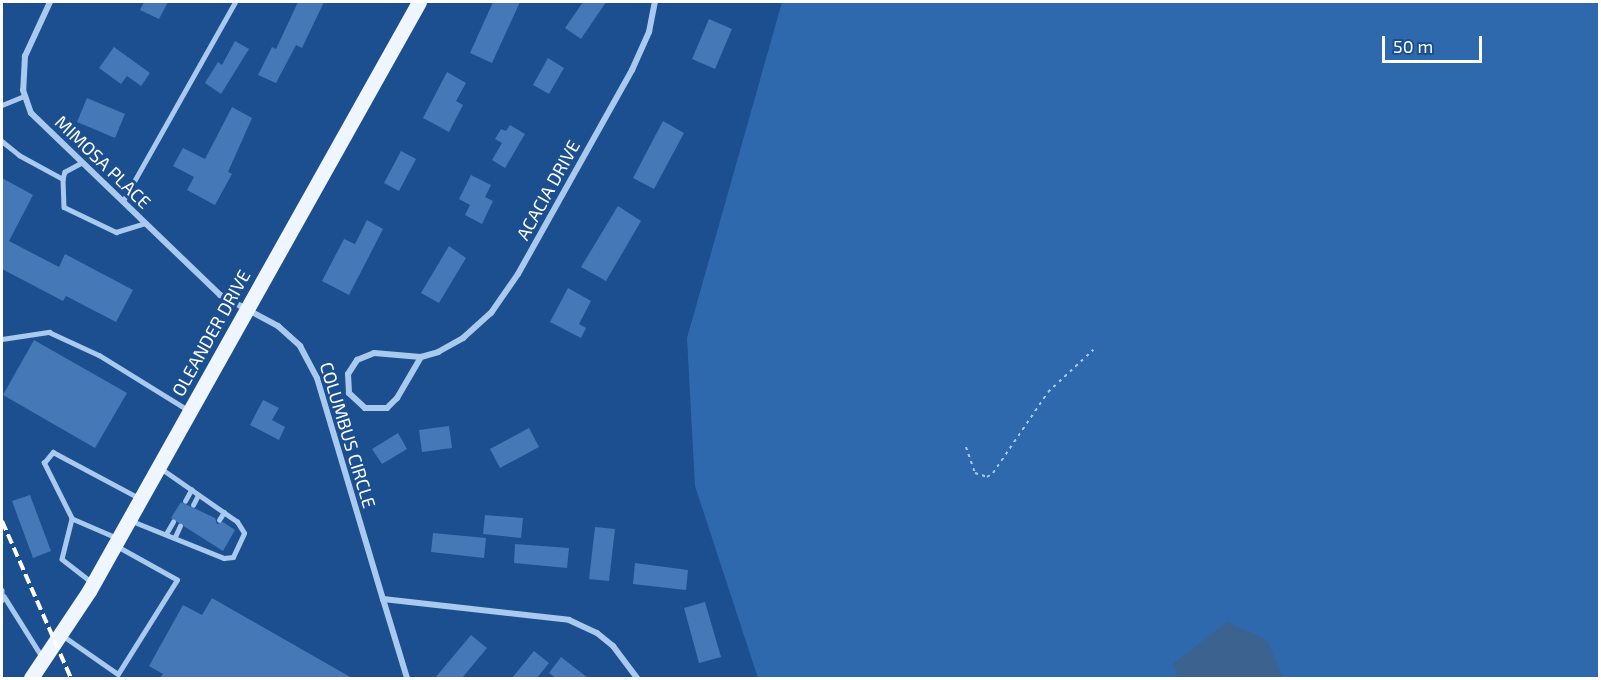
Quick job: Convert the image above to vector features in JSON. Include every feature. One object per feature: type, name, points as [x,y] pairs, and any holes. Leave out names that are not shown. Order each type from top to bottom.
[{"type":"main road","name":"OLEANDER DRIVE","points":[[31,678],[93,584],[419,2]]},
{"type":"street","points":[[24,96],[25,56],[50,2]]},
{"type":"street","name":"ACACIA DRIVE","points":[[421,357],[464,338],[504,297],[632,70],[649,32],[655,2]]},
{"type":"street","name":"MIMOSA PLACE","points":[[24,96],[31,113],[82,163],[220,295],[245,309]]},
{"type":"street","name":"COLUMBUS CIRCLE","points":[[245,309],[290,335],[310,361],[407,678]]},
{"type":"street","points":[[385,353],[421,357],[397,398],[387,408],[366,408],[349,393],[351,366],[365,356],[385,353]]},
{"type":"street","points":[[383,599],[569,620],[597,633],[613,646],[637,678]]},
{"type":"lane","points":[[123,201],[235,2]]},
{"type":"lane","points":[[2,105],[24,96]]},
{"type":"lane","points":[[2,141],[18,156],[63,179]]},
{"type":"lane","points":[[82,163],[65,172],[64,207],[94,225],[116,232],[145,223]]},
{"type":"lane","points":[[2,339],[49,332],[99,355],[190,411]]},
{"type":"lane","points":[[62,634],[118,674],[177,580],[117,542],[72,519],[44,462],[53,452],[141,499]]},
{"type":"lane","points":[[129,520],[225,558],[233,557],[244,533],[237,522],[159,468]]},
{"type":"lane","points":[[186,501],[191,490]]},
{"type":"lane","points":[[193,505],[198,495]]},
{"type":"lane","points":[[219,520],[224,512]]},
{"type":"lane","points":[[72,519],[62,559],[93,584]]},
{"type":"lane","points":[[166,534],[173,522]]},
{"type":"lane","points":[[175,537],[180,526]]},
{"type":"lane","points":[[204,549],[207,542]]},
{"type":"lane","points":[[2,595],[45,659]]},
{"type":"path","points":[[966,447],[975,473],[987,477],[993,472],[1041,400],[1093,350]]},
{"type":"shaded area","points":[[782,2],[1599,2],[1599,678],[758,678],[695,486],[687,338]]},
{"type":"shaded area","points":[[1227,622],[1267,640],[1283,678],[1178,678],[1173,664]]},
{"type":"building","points":[[144,2],[168,2],[159,19],[140,10]]},
{"type":"building","points":[[298,2],[324,2],[302,48],[296,45],[276,83],[258,75],[272,47],[276,49]]},
{"type":"building","points":[[493,2],[520,2],[492,63],[470,53]]},
{"type":"building","points":[[583,2],[606,2],[581,39],[565,28]]},
{"type":"building","points":[[709,19],[732,29],[715,69],[692,59]]},
{"type":"building","points":[[235,41],[249,49],[221,94],[205,83],[218,62],[222,65]]},
{"type":"building","points":[[114,47],[150,73],[141,86],[127,76],[121,84],[99,68]]},
{"type":"building","points":[[548,58],[564,68],[549,94],[533,85]]},
{"type":"building","points":[[447,72],[466,83],[456,101],[463,105],[449,132],[423,118]]},
{"type":"building","points":[[87,98],[125,114],[115,138],[77,122]]},
{"type":"building","points":[[232,107],[252,118],[228,172],[232,174],[215,205],[187,190],[194,177],[173,166],[183,148],[205,159]]},
{"type":"building","points":[[663,121],[684,133],[654,189],[633,178]]},
{"type":"building","points":[[510,125],[525,134],[505,168],[492,160],[502,143],[495,139],[501,129],[506,131]]},
{"type":"building","points":[[401,151],[416,159],[399,191],[384,183]]},
{"type":"building","points":[[471,175],[491,185],[485,197],[493,201],[482,224],[465,215],[470,205],[459,199]]},
{"type":"building","points":[[2,178],[33,195],[9,241],[59,267],[65,254],[133,290],[116,322],[66,296],[63,301],[2,269]]},
{"type":"building","points":[[618,206],[641,221],[606,281],[581,267]]},
{"type":"building","points":[[367,220],[383,229],[349,295],[322,281],[344,239],[355,244]]},
{"type":"building","points":[[449,246],[466,258],[439,303],[421,293]]},
{"type":"building","points":[[568,288],[591,301],[579,324],[586,328],[581,338],[550,322]]},
{"type":"building","points":[[34,340],[127,393],[95,448],[3,395]]},
{"type":"building","points":[[263,400],[279,408],[272,420],[285,427],[279,440],[250,425]]},
{"type":"building","points":[[449,426],[452,448],[422,452],[419,430]]},
{"type":"building","points":[[529,428],[539,447],[500,468],[490,449]]},
{"type":"building","points":[[398,433],[407,449],[382,464],[372,449]]},
{"type":"building","points":[[30,495],[51,551],[33,558],[12,501]]},
{"type":"building","points":[[181,502],[215,518],[217,524],[223,522],[235,530],[223,551],[171,518]]},
{"type":"building","points":[[485,515],[523,518],[521,538],[483,534]]},
{"type":"building","points":[[595,527],[615,529],[609,581],[589,579]]},
{"type":"building","points":[[433,533],[486,538],[484,558],[431,552]]},
{"type":"building","points":[[515,544],[569,548],[567,568],[514,563]]},
{"type":"building","points":[[635,563],[688,570],[686,590],[633,584]]},
{"type":"building","points":[[212,598],[352,678],[160,678],[163,674],[149,666],[183,605],[202,615]]},
{"type":"building","points":[[705,602],[721,657],[699,663],[684,608]]},
{"type":"building","points":[[471,635],[487,648],[462,678],[435,678]]},
{"type":"building","points":[[534,651],[549,663],[537,678],[512,678]]},
{"type":"building","points":[[561,657],[588,678],[556,678],[549,673]]},
{"type":"railway","points":[[2,521],[71,678]]}]
